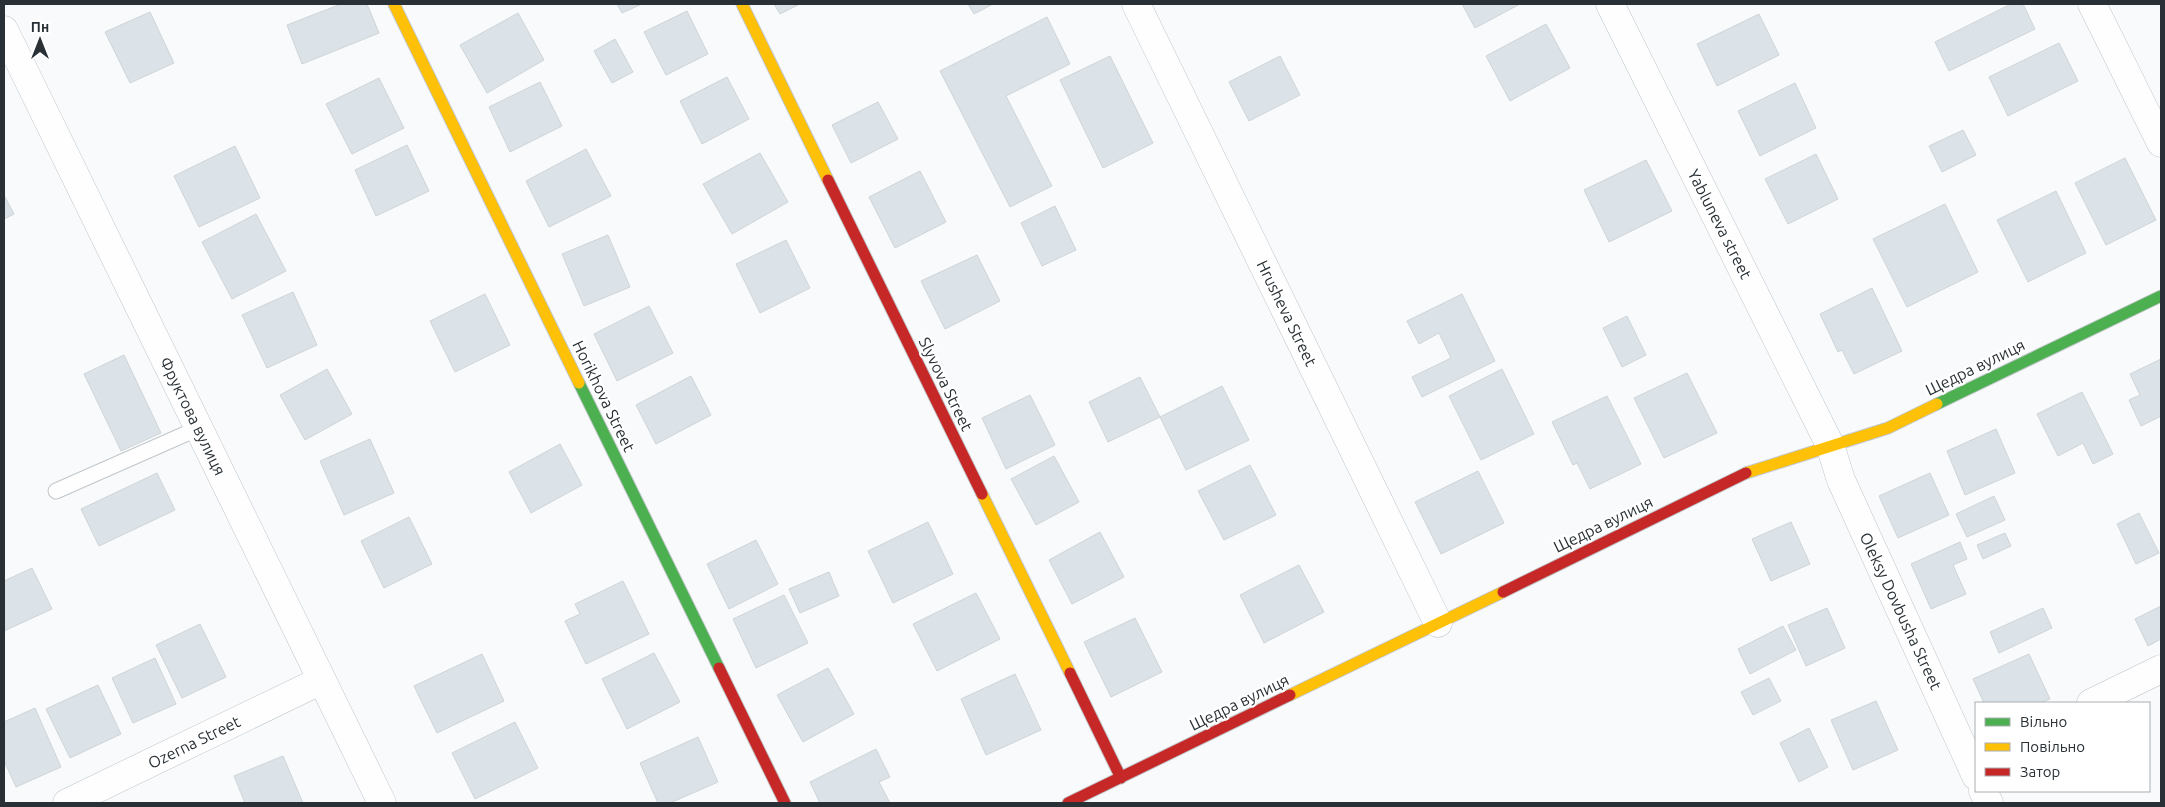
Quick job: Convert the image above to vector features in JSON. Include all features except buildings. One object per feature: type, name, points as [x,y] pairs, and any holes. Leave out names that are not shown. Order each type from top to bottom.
[{"type":"street","name":"Horikhova Street","points":[[394,4],[785,803]]},
{"type":"street","name":"Slyvova Street","points":[[742,4],[1120,778]]},
{"type":"street","name":"Hrusheva Street","points":[[1136,4],[1438,622]]},
{"type":"street","name":"Yabluneva street","points":[[1610,4],[1830,445]]},
{"type":"street","points":[[2092,4],[2161,143]]},
{"type":"street","name":"Фруктова вулиця","points":[[4,30],[382,803]]},
{"type":"street","name":"Щедра вулиця","points":[[1068,803],[1757,468],[1888,428],[2161,296]]},
{"type":"street","name":"Oleksy Dovbusha Street","points":[[1830,445],[1841,480],[1974,765]]},
{"type":"street","points":[[2093,702],[2161,670]]},
{"type":"street","name":"Ozerna Street","points":[[67,803],[322,680]]},
{"type":"lane","points":[[56,491],[199,428]]},
{"type":"traffic: fast","points":[[1937,404],[2161,296]]},
{"type":"traffic: fast","points":[[579,383],[719,668]]},
{"type":"traffic: slow","points":[[394,4],[579,383]]},
{"type":"traffic: slow","points":[[742,4],[828,180]]},
{"type":"traffic: slow","points":[[1746,473],[1888,428],[1937,404]]},
{"type":"traffic: slow","points":[[982,494],[1070,673]]},
{"type":"traffic: slow","points":[[1290,695],[1503,592]]},
{"type":"traffic: jam","points":[[828,180],[982,494]]},
{"type":"traffic: jam","points":[[1503,592],[1746,473]]},
{"type":"traffic: jam","points":[[719,668],[785,803]]},
{"type":"traffic: jam","points":[[1070,673],[1121,778]]},
{"type":"traffic: jam","points":[[1068,803],[1290,695]]}]
